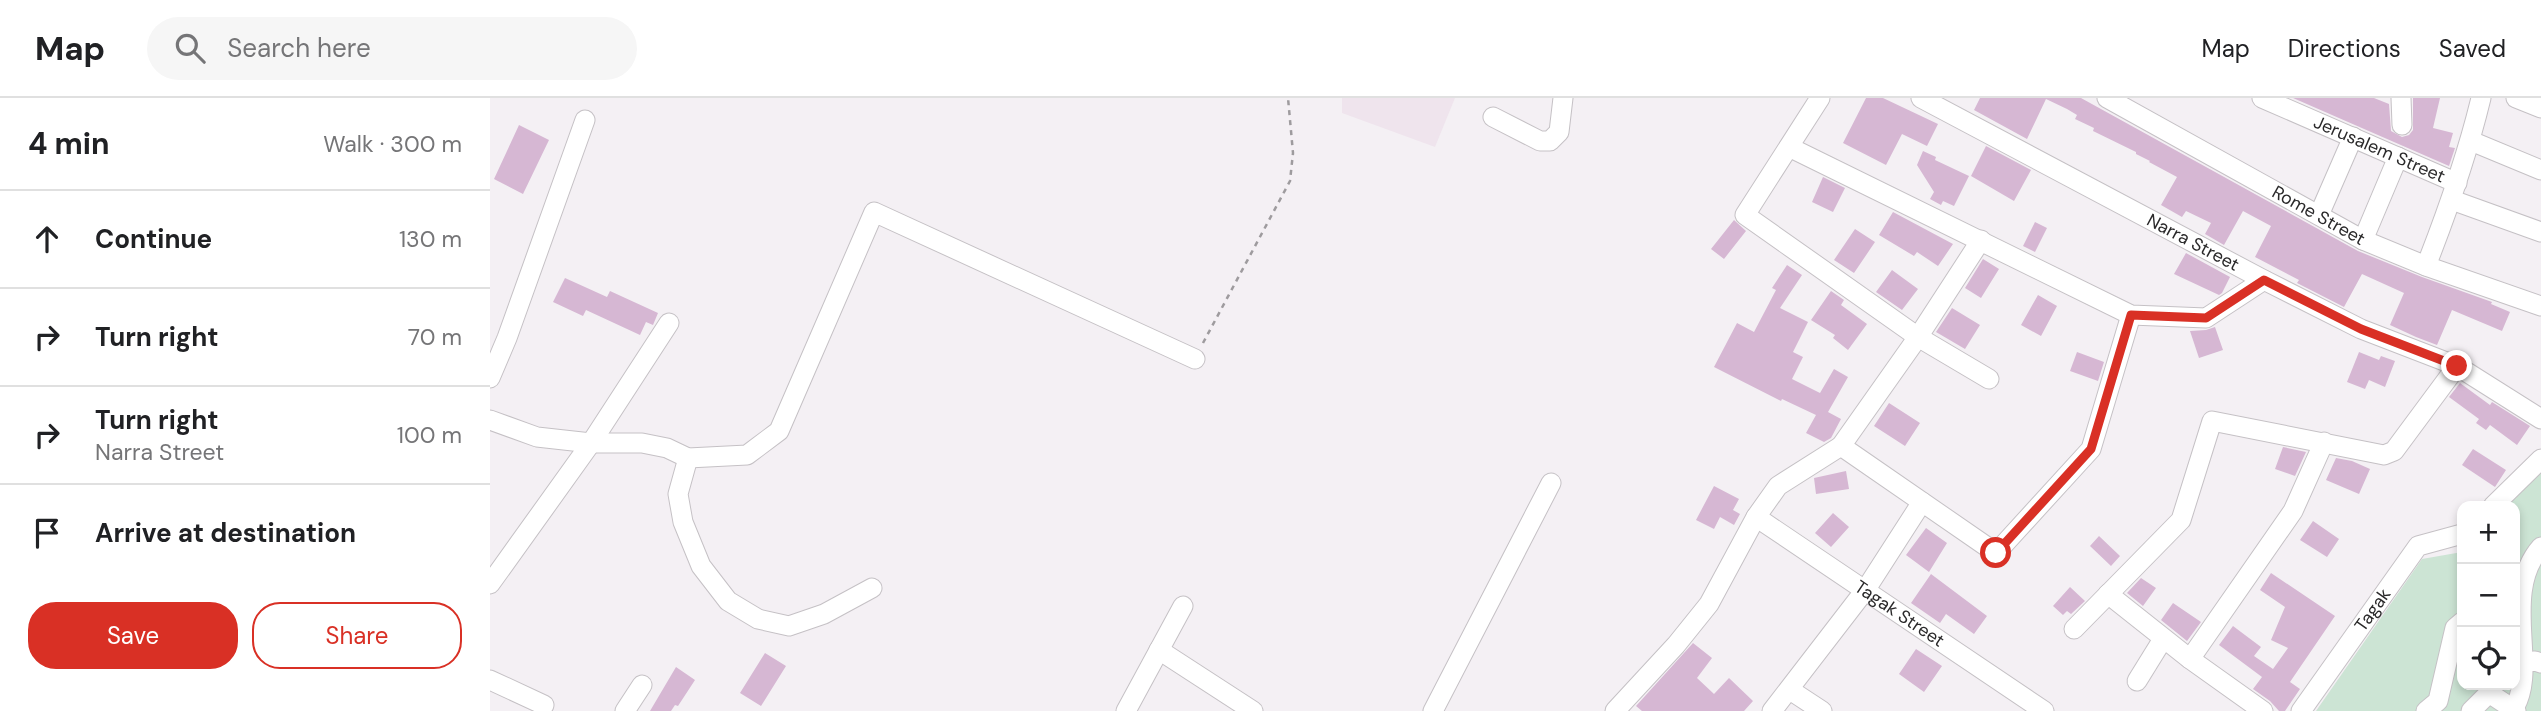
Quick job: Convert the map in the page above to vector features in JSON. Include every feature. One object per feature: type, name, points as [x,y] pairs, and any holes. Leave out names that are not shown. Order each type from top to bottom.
[{"type":"street","points":[[1493,117],[1540,141],[1550,141],[1559,132],[1563,98]]},
{"type":"street","points":[[1819,98],[1745,215],[1918,337],[1989,379]]},
{"type":"street","name":"Narra Street","points":[[1921,98],[2361,329],[2457,366],[2541,419]]},
{"type":"street","name":"Rome Street","points":[[2107,98],[2363,240],[2426,266],[2541,306]]},
{"type":"street","name":"Jerusalem Street","points":[[2262,98],[2398,157],[2455,191],[2541,232]]},
{"type":"street","points":[[2401,98],[2402,125]]},
{"type":"street","points":[[2426,266],[2455,191],[2481,98]]},
{"type":"street","points":[[2516,98],[2541,108]]},
{"type":"street","points":[[490,378],[507,338],[585,120]]},
{"type":"street","points":[[2319,215],[2353,137]]},
{"type":"street","points":[[2471,141],[2541,170]]},
{"type":"street","points":[[1789,147],[2131,315],[2206,318],[2264,280]]},
{"type":"street","points":[[2363,240],[2398,157]]},
{"type":"street","points":[[490,420],[537,437],[591,443],[642,443],[667,448],[688,457],[747,456],[779,431],[874,212],[1195,359]]},
{"type":"street","points":[[1615,711],[1676,645],[1709,604],[1756,517],[1778,486],[1841,446],[1918,337],[1981,240]]},
{"type":"street","points":[[1841,446],[1996,553],[2091,449],[2131,315]]},
{"type":"street","points":[[490,584],[591,443],[669,323]]},
{"type":"street","points":[[2074,629],[2181,520],[2212,421],[2384,455],[2394,451],[2457,366]]},
{"type":"street","points":[[2190,659],[2293,511],[2325,442]]},
{"type":"street","points":[[688,457],[678,494],[684,522],[701,566],[729,601],[758,618],[789,626],[824,614],[872,588]]},
{"type":"street","points":[[2498,501],[2541,459]]},
{"type":"street","points":[[1433,711],[1551,483]]},
{"type":"street","points":[[1772,711],[1866,589],[1922,502]]},
{"type":"street","name":"Tagak Street","points":[[1756,517],[2044,711]]},
{"type":"street","name":"Tagak","points":[[2301,711],[2418,546],[2457,535]]},
{"type":"street","points":[[2490,690],[2513,711],[2529,693],[2538,662],[2526,597],[2526,583],[2530,566],[2541,547]]},
{"type":"street","points":[[2108,594],[2163,639],[2263,711]]},
{"type":"street","points":[[1126,711],[1183,606]]},
{"type":"street","points":[[2426,711],[2438,701],[2457,626]]},
{"type":"street","points":[[2137,681],[2163,639]]},
{"type":"street","points":[[1159,650],[1253,711]]},
{"type":"street","points":[[2520,664],[2538,662]]},
{"type":"street","points":[[490,680],[544,705]]},
{"type":"street","points":[[625,711],[642,685]]},
{"type":"street","points":[[1790,690],[1822,711]]},
{"type":"street","points":[[2471,711],[2488,690]]},
{"type":"path","points":[[1195,359],[1290,181],[1293,153],[1288,98]]},
{"type":"shaded area","points":[[1342,98],[1455,98],[1435,147],[1342,113]]},
{"type":"green space","points":[[2541,465],[2541,711],[2316,711],[2422,559],[2457,553],[2457,690],[2520,690],[2520,501],[2509,501]]},
{"type":"building","points":[[1866,98],[1883,98],[1938,124],[1927,146],[1902,134],[1886,165],[1843,143]]},
{"type":"building","points":[[1980,98],[2081,98],[2358,251],[2492,302],[2491,304],[2510,312],[2502,331],[2452,310],[2437,345],[2416,337],[2390,325],[2404,293],[2362,274],[2344,307],[2255,257],[2271,226],[2243,211],[2224,245],[2205,234],[2211,223],[2186,211],[2182,217],[2161,205],[2177,177],[2136,152],[2093,131],[2094,128],[2075,119],[2077,115],[2046,99],[2027,139],[1974,110]]},
{"type":"building","points":[[2293,98],[2374,98],[2389,104],[2391,131],[2402,137],[2413,130],[2413,98],[2440,98],[2433,128],[2453,133],[2449,147],[2455,148],[2449,166]]},
{"type":"building","points":[[519,125],[549,140],[523,194],[494,179]]},
{"type":"building","points":[[1986,146],[2031,170],[2014,201],[1971,176]]},
{"type":"building","points":[[1923,151],[1936,157],[1935,160],[1969,176],[1954,206],[1943,201],[1941,205],[1930,199],[1934,192],[1917,165]]},
{"type":"building","points":[[1823,177],[1845,188],[1833,212],[1812,202]]},
{"type":"building","points":[[1893,212],[1953,244],[1938,266],[1917,252],[1914,256],[1879,235]]},
{"type":"building","points":[[1734,220],[1746,231],[1724,259],[1711,249]]},
{"type":"building","points":[[2035,222],[2047,228],[2035,252],[2023,246]]},
{"type":"building","points":[[1855,229],[1875,242],[1854,273],[1834,260]]},
{"type":"building","points":[[2186,253],[2230,277],[2222,293],[2219,295],[2174,274]]},
{"type":"building","points":[[1983,259],[1999,269],[1981,298],[1965,288]]},
{"type":"building","points":[[1787,265],[1802,275],[1780,308],[1808,322],[1793,352],[1803,357],[1792,379],[1820,393],[1834,369],[1848,377],[1828,412],[1841,419],[1831,438],[1824,442],[1806,433],[1816,415],[1782,399],[1781,401],[1714,367],[1737,323],[1754,332],[1776,290],[1772,288]]},
{"type":"building","points":[[1892,270],[1918,289],[1902,310],[1876,292]]},
{"type":"building","points":[[565,278],[607,297],[610,291],[658,313],[653,325],[646,322],[640,335],[586,310],[583,316],[553,302]]},
{"type":"building","points":[[1831,291],[1844,300],[1841,305],[1867,324],[1848,350],[1833,338],[1835,335],[1811,320]]},
{"type":"building","points":[[2038,295],[2057,306],[2041,336],[2021,325]]},
{"type":"building","points":[[1952,308],[1980,325],[1965,349],[1936,332]]},
{"type":"building","points":[[2215,327],[2223,350],[2199,358],[2190,331]]},
{"type":"building","points":[[2077,352],[2104,362],[2098,381],[2070,371]]},
{"type":"building","points":[[2359,352],[2379,360],[2381,356],[2395,361],[2385,387],[2369,380],[2365,389],[2347,382]]},
{"type":"building","points":[[2460,383],[2490,405],[2492,402],[2530,426],[2517,445],[2490,425],[2486,430],[2476,423],[2479,419],[2449,397]]},
{"type":"building","points":[[1889,403],[1920,423],[1905,446],[1874,426]]},
{"type":"building","points":[[2283,447],[2306,452],[2295,476],[2275,469]]},
{"type":"building","points":[[2473,449],[2506,470],[2495,487],[2462,465]]},
{"type":"building","points":[[2336,458],[2370,469],[2359,494],[2326,480]]},
{"type":"building","points":[[1846,471],[1849,489],[1816,494],[1814,478]]},
{"type":"building","points":[[1714,486],[1739,499],[1733,510],[1740,514],[1734,525],[1720,517],[1714,529],[1696,520]]},
{"type":"building","points":[[1833,513],[1849,527],[1831,547],[1815,533]]},
{"type":"building","points":[[2313,521],[2339,539],[2327,557],[2300,540]]},
{"type":"building","points":[[1926,528],[1947,543],[1929,572],[1906,555]]},
{"type":"building","points":[[2099,536],[2120,556],[2111,566],[2090,546]]},
{"type":"building","points":[[2271,573],[2335,616],[2290,682],[2300,689],[2285,711],[2279,711],[2253,689],[2262,677],[2219,645],[2233,626],[2261,647],[2254,656],[2273,669],[2288,648],[2271,640],[2285,607],[2260,590]]},
{"type":"building","points":[[1931,574],[1987,616],[1974,634],[1946,614],[1940,623],[1911,603]]},
{"type":"building","points":[[2141,578],[2156,588],[2143,606],[2127,593]]},
{"type":"building","points":[[2070,587],[2085,601],[2071,614],[2067,611],[2063,615],[2053,606]]},
{"type":"building","points":[[2173,603],[2201,622],[2187,641],[2161,620]]},
{"type":"building","points":[[1693,643],[1712,658],[1697,678],[1714,694],[1729,678],[1753,701],[1744,711],[1642,711],[1636,706]]},
{"type":"building","points":[[1916,649],[1942,666],[1924,692],[1899,674]]},
{"type":"building","points":[[765,653],[786,666],[761,706],[740,693]]},
{"type":"building","points":[[676,667],[695,680],[678,706],[675,705],[671,711],[650,711]]},
{"type":"route","points":[[1996,553],[2091,449],[2131,315],[2206,318],[2264,280],[2361,329],[2457,366]]}]
